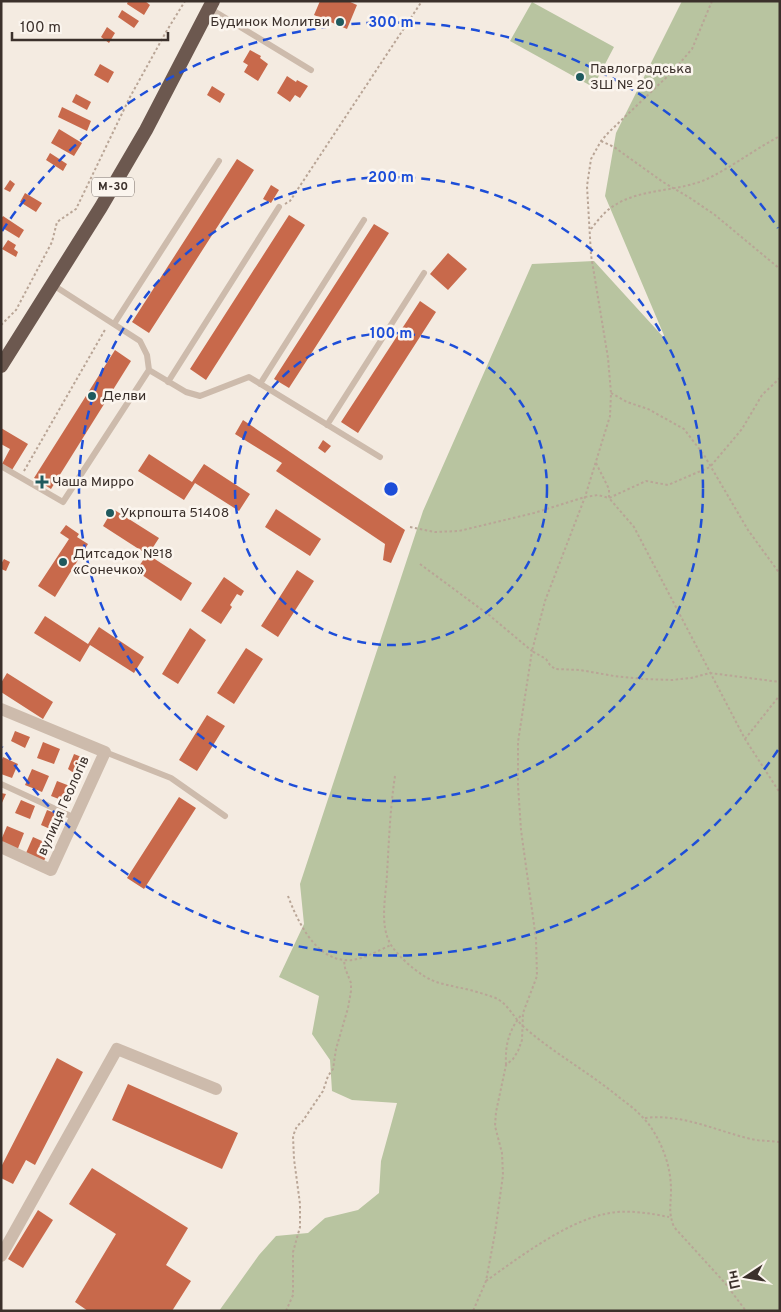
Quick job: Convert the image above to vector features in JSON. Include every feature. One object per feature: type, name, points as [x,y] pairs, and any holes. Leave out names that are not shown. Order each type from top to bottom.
[{"type":"highway","name":"М-30","points":[[1,366],[101,207],[146,130],[211,5]]},
{"type":"street","name":"вулиця Геологів","points":[[1,709],[105,752],[51,870],[1,847]]},
{"type":"street","points":[[1,1256],[117,1049],[216,1089]]},
{"type":"lane","points":[[211,5],[311,70]]},
{"type":"lane","points":[[112,323],[219,162]]},
{"type":"lane","points":[[168,382],[279,206]]},
{"type":"lane","points":[[260,384],[364,220]]},
{"type":"lane","points":[[327,425],[424,274]]},
{"type":"lane","points":[[1,466],[62,502],[149,370],[147,355],[140,341],[52,284]]},
{"type":"lane","points":[[149,370],[186,392],[200,396],[249,377],[380,457]]},
{"type":"lane","points":[[105,752],[171,778],[225,816]]},
{"type":"lane","points":[[1,784],[75,818]]},
{"type":"path","points":[[1,325],[16,310],[52,242],[56,222],[76,209],[130,97],[185,1]]},
{"type":"path","points":[[279,206],[290,201],[422,1]]},
{"type":"path","points":[[473,1311],[486,1281],[503,1175],[502,1153],[495,1126],[496,1112],[506,1065],[508,1036],[513,1025],[523,1013],[536,976],[536,938],[521,830],[518,742],[532,652],[545,601],[585,497],[610,416],[611,393],[606,344],[591,255],[587,186],[588,171],[591,159],[601,141],[672,72],[692,49],[712,1]]},
{"type":"path","points":[[590,229],[604,212],[616,204],[647,194],[690,186],[708,178],[780,136]]},
{"type":"path","points":[[601,141],[614,147],[642,168],[676,189],[736,232],[780,268]]},
{"type":"path","points":[[20,477],[112,323]]},
{"type":"path","points":[[609,498],[646,481],[668,485],[710,467],[742,429],[762,395],[780,378]]},
{"type":"path","points":[[611,393],[627,402],[648,409],[684,429],[704,455],[748,530],[780,574]]},
{"type":"path","points":[[596,463],[608,489],[609,498]]},
{"type":"path","points":[[410,527],[435,532],[459,531],[534,513],[585,497],[598,495],[609,498],[634,527],[745,739],[780,793]]},
{"type":"path","points":[[420,564],[489,615],[532,652],[546,659],[555,669],[580,670],[642,679],[672,680],[710,673],[780,682]]},
{"type":"path","points":[[745,739],[780,695]]},
{"type":"path","points":[[395,776],[391,800],[384,912],[386,932],[391,945],[412,967],[425,977],[439,984],[457,987],[494,998],[505,1004],[524,1027],[554,1050],[591,1074],[644,1118],[668,1161],[670,1174],[670,1217],[679,1234],[725,1283],[746,1311]]},
{"type":"path","points":[[288,896],[296,916],[310,938],[325,952],[344,960],[360,958],[391,945]]},
{"type":"path","points":[[286,1311],[293,1294],[293,1252],[300,1227],[300,1204],[293,1136],[297,1126],[302,1122],[323,1090],[328,1076],[333,1069],[336,1049],[345,1022],[351,991],[351,983],[344,960]]},
{"type":"path","points":[[506,1065],[518,1051],[524,1027],[523,1013]]},
{"type":"path","points":[[644,1118],[653,1117],[689,1121],[756,1140],[780,1142]]},
{"type":"path","points":[[486,1281],[520,1256],[578,1223],[605,1214],[632,1212],[670,1217]]},
{"type":"green space","points":[[682,1],[780,1],[780,1311],[219,1311],[259,1255],[276,1236],[308,1233],[325,1218],[358,1210],[379,1193],[381,1161],[397,1103],[352,1100],[332,1091],[330,1060],[312,1034],[319,996],[279,977],[304,924],[300,884],[423,511],[532,264],[594,261],[666,340],[605,196],[616,133]]},
{"type":"green space","points":[[532,2],[614,47],[593,87],[510,41]]},
{"type":"building","points":[[128,1],[145,1],[150,5],[144,15],[127,4]]},
{"type":"building","name":"Будинок Молитви","points":[[320,1],[348,1],[357,5],[347,29],[314,15]]},
{"type":"building","points":[[122,10],[139,21],[134,28],[118,17]]},
{"type":"building","points":[[107,27],[115,33],[109,43],[101,37]]},
{"type":"building","points":[[250,50],[261,56],[260,58],[268,64],[258,81],[244,72],[248,65],[243,62]]},
{"type":"building","points":[[100,64],[114,72],[108,83],[94,75]]},
{"type":"building","points":[[287,76],[296,82],[297,80],[308,86],[300,98],[295,95],[290,102],[277,93]]},
{"type":"building","points":[[212,86],[225,94],[220,103],[207,95]]},
{"type":"building","points":[[76,94],[91,102],[87,110],[72,102]]},
{"type":"building","points":[[62,107],[91,121],[87,131],[58,117]]},
{"type":"building","points":[[59,129],[82,143],[74,156],[51,143]]},
{"type":"building","points":[[50,153],[67,164],[63,171],[46,160]]},
{"type":"building","points":[[237,159],[254,170],[149,333],[132,322]]},
{"type":"building","points":[[10,180],[15,184],[10,192],[4,189]]},
{"type":"building","points":[[271,185],[279,190],[271,203],[263,199]]},
{"type":"building","points":[[25,193],[42,203],[36,212],[20,202]]},
{"type":"building","points":[[289,215],[305,225],[206,380],[190,369]]},
{"type":"building","points":[[3,216],[24,230],[19,238],[1,227]]},
{"type":"building","points":[[374,224],[389,233],[289,388],[274,379]]},
{"type":"building","points":[[8,240],[16,245],[14,249],[18,252],[16,257],[2,249]]},
{"type":"building","points":[[448,253],[467,269],[448,290],[430,274]]},
{"type":"building","points":[[420,301],[436,312],[358,433],[341,422]]},
{"type":"building","points":[[115,350],[131,361],[51,489],[34,478]]},
{"type":"building","points":[[243,420],[405,530],[391,563],[383,560],[385,544],[276,471],[282,463],[235,434]]},
{"type":"building","points":[[1,428],[28,444],[12,470],[2,464],[10,449],[1,444]]},
{"type":"building","points":[[323,440],[331,446],[325,453],[318,448]]},
{"type":"building","points":[[149,454],[192,482],[204,464],[250,494],[239,511],[195,483],[184,500],[138,471]]},
{"type":"building","points":[[113,509],[159,538],[148,555],[103,526]]},
{"type":"building","points":[[276,509],[321,539],[310,556],[265,527]]},
{"type":"building","points":[[66,525],[79,534],[77,537],[88,544],[55,597],[38,586],[69,539],[60,533]]},
{"type":"building","points":[[147,554],[192,583],[181,601],[136,571]]},
{"type":"building","points":[[4,559],[10,562],[6,571],[1,569]]},
{"type":"building","points":[[297,570],[314,581],[278,637],[261,626]]},
{"type":"building","points":[[224,577],[244,591],[241,596],[237,594],[230,605],[232,607],[221,624],[201,611]]},
{"type":"building","points":[[45,616],[88,644],[99,627],[144,657],[134,673],[90,645],[80,662],[34,633]]},
{"type":"building","points":[[190,628],[206,640],[178,684],[162,674]]},
{"type":"building","points":[[246,648],[263,659],[234,704],[217,693]]},
{"type":"building","points":[[7,673],[53,702],[43,719],[1,692],[1,683]]},
{"type":"building","points":[[207,715],[225,726],[197,771],[179,760]]},
{"type":"building","points":[[15,731],[30,737],[25,748],[11,741]]},
{"type":"building","points":[[43,742],[60,749],[54,764],[37,758]]},
{"type":"building","points":[[74,754],[89,760],[84,772],[80,770],[78,776],[68,769]]},
{"type":"building","points":[[3,757],[18,764],[12,778],[1,774]]},
{"type":"building","points":[[32,769],[49,776],[42,792],[25,785]]},
{"type":"building","points":[[57,781],[75,788],[69,803],[51,796]]},
{"type":"building","points":[[1,793],[6,794],[1,805]]},
{"type":"building","points":[[179,797],[196,808],[144,889],[127,878]]},
{"type":"building","points":[[21,800],[35,806],[30,819],[15,813]]},
{"type":"building","points":[[47,810],[63,816],[57,832],[41,825]]},
{"type":"building","points":[[7,826],[24,833],[17,851],[1,845],[1,840]]},
{"type":"building","points":[[33,837],[51,845],[44,861],[26,853]]},
{"type":"building","points":[[57,1058],[83,1072],[35,1165],[26,1160],[13,1184],[1,1178],[1,1167]]},
{"type":"building","points":[[128,1084],[238,1133],[222,1169],[112,1120]]},
{"type":"building","points":[[92,1168],[188,1228],[166,1265],[191,1281],[172,1311],[88,1311],[75,1302],[116,1234],[69,1204]]},
{"type":"building","points":[[38,1210],[53,1220],[23,1268],[8,1259]]},
{"type":"place","name":"Будинок Молитви","points":[[340,22]]},
{"type":"place","name":"Павлоградська ЗШ № 20","points":[[580,77]]},
{"type":"place","name":"Делви","points":[[92,396]]},
{"type":"place","name":"Чаша Мирро","points":[[42,482]]},
{"type":"place","name":"Укрпошта 51408","points":[[110,513]]},
{"type":"place","name":"Дитсадок №18 «Сонечко»","points":[[63,562]]}]
